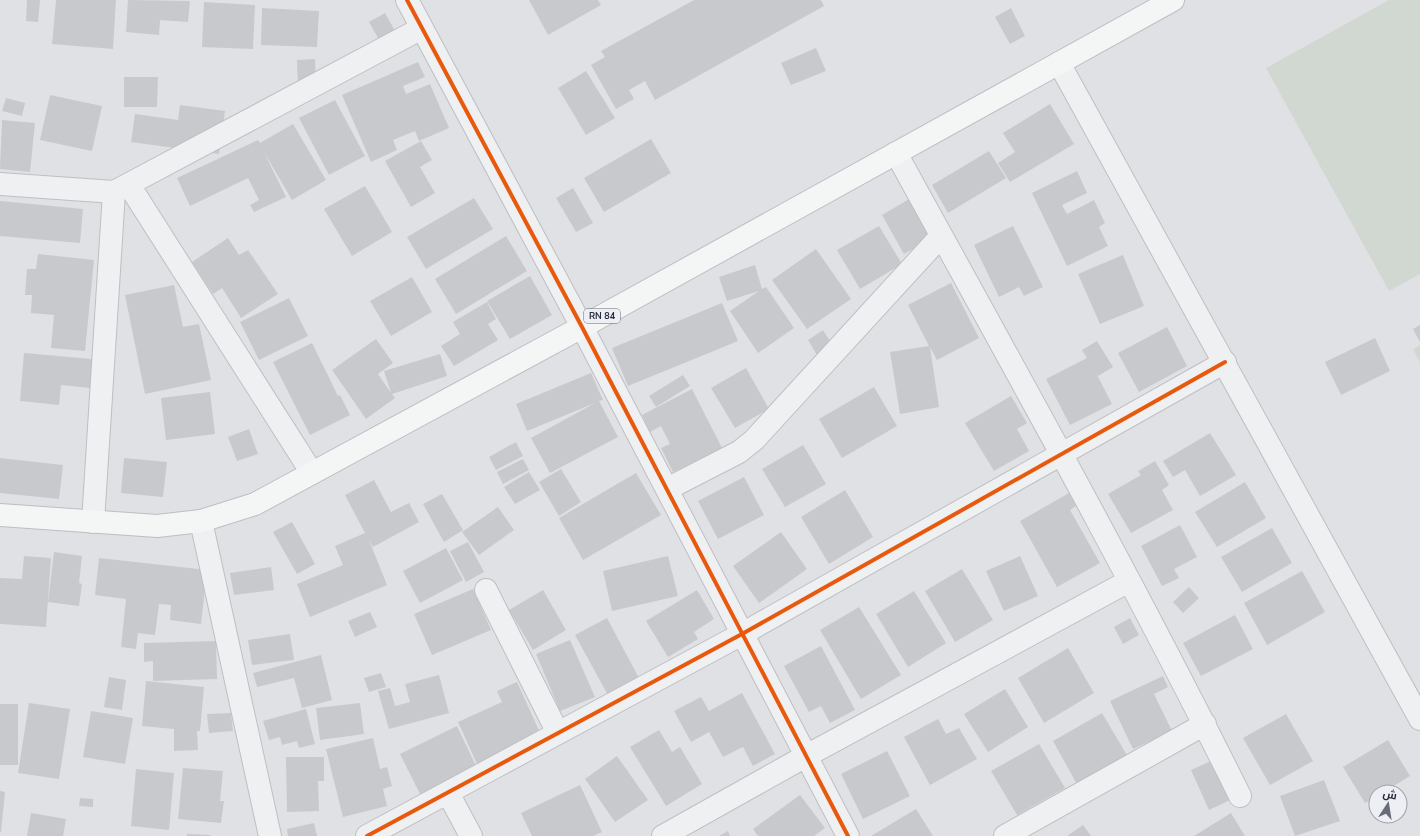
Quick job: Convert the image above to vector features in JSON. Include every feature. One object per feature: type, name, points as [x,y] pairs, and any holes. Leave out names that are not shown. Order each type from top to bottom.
[{"type":"main road","name":"RN 84","points":[[0,515],[157,526],[201,521],[255,504],[582,327],[1173,0]]},
{"type":"street","points":[[407,0],[582,327],[848,836]]},
{"type":"street","points":[[0,184],[122,188],[422,28]]},
{"type":"street","points":[[1059,63],[1420,719]]},
{"type":"street","points":[[896,153],[1062,454],[1205,724],[1240,796]]},
{"type":"street","points":[[122,188],[312,473]]},
{"type":"street","points":[[93,522],[122,188]]},
{"type":"street","points":[[667,489],[739,452],[754,440],[941,236]]},
{"type":"street","points":[[367,836],[742,634],[1224,362]]},
{"type":"street","points":[[201,521],[270,836]]},
{"type":"street","points":[[663,836],[806,756],[1129,581]]},
{"type":"street","points":[[486,590],[558,733]]},
{"type":"street","points":[[1005,836],[1205,724]]},
{"type":"street","points":[[448,793],[471,836]]},
{"type":"shaded area","points":[[1389,0],[1420,0],[1420,274],[1389,291],[1266,68]]},
{"type":"shaded area","points":[[1420,345],[1420,363],[1413,349]]},
{"type":"building","points":[[27,0],[40,0],[38,22],[26,21]]},
{"type":"building","points":[[56,0],[116,0],[113,49],[52,44]]},
{"type":"building","points":[[128,0],[190,1],[188,22],[160,20],[159,35],[126,32]]},
{"type":"building","points":[[529,0],[598,0],[601,5],[548,35]]},
{"type":"building","points":[[694,0],[821,0],[824,6],[655,100],[645,81],[629,90],[634,99],[616,109],[591,65],[605,57],[601,51]]},
{"type":"building","points":[[204,2],[255,5],[253,49],[202,47]]},
{"type":"building","points":[[262,8],[319,11],[317,47],[261,45]]},
{"type":"building","points":[[1011,8],[1025,36],[1010,44],[995,17]]},
{"type":"building","points":[[385,13],[399,38],[383,47],[369,22]]},
{"type":"building","points":[[816,48],[826,71],[791,85],[781,63]]},
{"type":"building","points":[[315,59],[316,88],[298,89],[297,60]]},
{"type":"building","points":[[418,62],[425,77],[403,86],[406,94],[430,84],[449,128],[419,141],[415,131],[393,140],[397,150],[371,162],[342,95]]},
{"type":"building","points":[[586,71],[615,118],[586,135],[558,88]]},
{"type":"building","points":[[124,77],[158,77],[157,107],[124,107]]},
{"type":"building","points":[[50,95],[102,106],[92,151],[40,140]]},
{"type":"building","points":[[6,98],[25,103],[22,116],[2,111]]},
{"type":"building","points":[[335,100],[365,156],[329,175],[299,118]]},
{"type":"building","points":[[1050,104],[1074,144],[1010,182],[998,163],[1015,152],[1003,133]]},
{"type":"building","points":[[180,105],[225,111],[219,154],[131,142],[135,114],[178,120]]},
{"type":"building","points":[[2,120],[35,123],[30,172],[0,169]]},
{"type":"building","points":[[293,124],[326,180],[292,200],[264,152],[286,197],[254,212],[250,205],[259,200],[248,178],[190,206],[177,178],[258,140],[260,143]]},
{"type":"building","points":[[651,139],[671,173],[604,212],[584,178]]},
{"type":"building","points":[[421,141],[432,160],[420,167],[435,193],[411,207],[385,161]]},
{"type":"building","points":[[989,151],[1006,178],[948,213],[932,185]]},
{"type":"building","points":[[1077,171],[1087,193],[1062,205],[1067,214],[1094,200],[1105,223],[1099,227],[1108,246],[1067,266],[1032,193]]},
{"type":"building","points":[[365,186],[392,232],[352,256],[324,209]]},
{"type":"building","points":[[573,188],[593,223],[576,232],[556,198]]},
{"type":"building","points":[[474,198],[493,229],[426,269],[407,237]]},
{"type":"building","points":[[911,198],[933,238],[904,254],[882,215]]},
{"type":"building","points":[[0,201],[83,209],[80,243],[0,236]]},
{"type":"building","points":[[879,226],[902,264],[860,289],[837,250]]},
{"type":"building","points":[[1013,226],[1043,287],[1024,296],[1019,287],[999,297],[974,245]]},
{"type":"building","points":[[506,236],[527,271],[456,314],[435,279]]},
{"type":"building","points":[[228,238],[239,255],[248,250],[278,294],[241,318],[222,288],[213,294],[192,262]]},
{"type":"building","points":[[816,249],[851,299],[807,329],[772,280]]},
{"type":"building","points":[[38,254],[94,260],[85,351],[51,348],[54,315],[31,313],[32,295],[25,295],[27,269],[36,269]]},
{"type":"building","points":[[1123,255],[1144,306],[1100,324],[1078,274]]},
{"type":"building","points":[[755,265],[762,289],[766,287],[794,328],[758,353],[730,311],[759,291],[727,301],[719,277]]},
{"type":"building","points":[[530,276],[552,315],[510,339],[487,301]]},
{"type":"building","points":[[412,277],[432,312],[391,336],[370,301]]},
{"type":"building","points":[[951,283],[979,338],[937,360],[930,347],[939,407],[900,414],[890,352],[929,346],[908,305]]},
{"type":"building","points":[[174,285],[183,327],[199,324],[211,380],[145,394],[125,295]]},
{"type":"building","points":[[289,298],[308,336],[259,360],[240,322]]},
{"type":"building","points":[[487,302],[496,319],[488,324],[498,340],[454,366],[441,346],[460,334],[453,322]]},
{"type":"building","points":[[722,303],[738,341],[628,386],[612,348]]},
{"type":"building","points":[[1420,325],[1420,342],[1413,329]]},
{"type":"building","points":[[1167,327],[1187,366],[1139,392],[1118,353]]},
{"type":"building","points":[[823,330],[837,352],[821,362],[808,340]]},
{"type":"building","points":[[1375,338],[1390,371],[1341,395],[1325,362]]},
{"type":"building","points":[[376,339],[393,363],[378,374],[391,393],[384,371],[440,354],[447,376],[392,394],[395,398],[366,419],[332,370]]},
{"type":"building","points":[[1097,341],[1113,367],[1098,376],[1095,371],[1112,404],[1070,425],[1046,379],[1087,358],[1082,350]]},
{"type":"building","points":[[312,343],[338,396],[340,395],[350,415],[310,435],[273,362]]},
{"type":"building","points":[[24,353],[92,359],[90,388],[61,385],[59,405],[20,401]]},
{"type":"building","points":[[746,368],[769,409],[735,428],[711,388]]},
{"type":"building","points":[[591,373],[603,400],[599,401],[618,437],[550,473],[531,438],[595,403],[527,431],[516,404]]},
{"type":"building","points":[[683,375],[690,386],[656,407],[649,396]]},
{"type":"building","points":[[874,387],[897,426],[842,458],[819,419]]},
{"type":"building","points":[[692,389],[722,448],[673,472],[661,448],[670,444],[661,426],[650,432],[642,415]]},
{"type":"building","points":[[210,392],[215,434],[166,440],[161,398]]},
{"type":"building","points":[[1011,396],[1027,423],[1017,429],[1029,451],[994,471],[965,423]]},
{"type":"building","points":[[249,429],[258,454],[237,461],[228,437]]},
{"type":"building","points":[[1210,433],[1236,475],[1200,496],[1185,470],[1173,477],[1163,461]]},
{"type":"building","points":[[516,442],[523,456],[496,470],[489,457]]},
{"type":"building","points":[[803,445],[826,484],[785,507],[762,469]]},
{"type":"building","points":[[0,458],[63,465],[59,499],[0,493]]},
{"type":"building","points":[[124,458],[167,462],[163,497],[121,493]]},
{"type":"building","points":[[523,459],[529,470],[503,484],[497,472]]},
{"type":"building","points":[[1155,461],[1169,485],[1162,490],[1173,510],[1131,533],[1108,494],[1141,475],[1138,471]]},
{"type":"building","points":[[561,469],[581,502],[559,516],[539,482]]},
{"type":"building","points":[[529,472],[540,490],[515,504],[504,487]]},
{"type":"building","points":[[636,473],[661,515],[583,560],[559,518]]},
{"type":"building","points":[[744,477],[764,515],[718,539],[698,501]]},
{"type":"building","points":[[374,480],[391,512],[409,503],[419,522],[373,547],[369,540],[387,585],[310,617],[297,584],[343,565],[335,546],[365,533],[345,495]]},
{"type":"building","points":[[1245,482],[1266,518],[1217,547],[1195,512]]},
{"type":"building","points":[[845,490],[873,537],[829,564],[801,517]]},
{"type":"building","points":[[1069,493],[1076,506],[1070,510],[1100,563],[1057,587],[1020,521]]},
{"type":"building","points":[[442,494],[463,530],[444,542],[423,504]]},
{"type":"building","points":[[498,507],[514,530],[479,555],[462,532]]},
{"type":"building","points":[[292,522],[315,564],[297,574],[273,532]]},
{"type":"building","points":[[1180,525],[1197,557],[1174,569],[1179,578],[1162,586],[1141,546]]},
{"type":"building","points":[[1272,528],[1292,563],[1242,592],[1221,557]]},
{"type":"building","points":[[781,532],[807,569],[759,603],[733,566]]},
{"type":"building","points":[[468,542],[484,572],[466,582],[450,551]]},
{"type":"building","points":[[446,548],[463,580],[420,603],[403,571]]},
{"type":"building","points":[[54,552],[82,556],[79,583],[82,584],[79,606],[48,602]]},
{"type":"building","points":[[24,556],[51,558],[46,627],[0,624],[0,578],[22,579]]},
{"type":"building","points":[[668,556],[678,596],[612,611],[603,571]]},
{"type":"building","points":[[1020,556],[1038,596],[1004,611],[986,571]]},
{"type":"building","points":[[99,558],[207,570],[201,624],[170,620],[171,605],[159,604],[155,635],[138,633],[136,649],[121,647],[126,599],[95,595]]},
{"type":"building","points":[[271,567],[274,590],[234,595],[230,573]]},
{"type":"building","points":[[962,569],[993,620],[955,642],[925,591]]},
{"type":"building","points":[[1302,571],[1325,612],[1267,645],[1244,603]]},
{"type":"building","points":[[1189,587],[1199,598],[1183,613],[1173,602]]},
{"type":"building","points":[[473,589],[491,630],[432,655],[414,614]]},
{"type":"building","points":[[543,590],[566,630],[533,650],[509,610]]},
{"type":"building","points":[[697,590],[714,619],[694,632],[698,639],[668,657],[646,621]]},
{"type":"building","points":[[914,591],[946,643],[908,667],[876,614]]},
{"type":"building","points":[[859,607],[901,675],[861,699],[820,630]]},
{"type":"building","points":[[370,612],[377,627],[355,637],[348,621]]},
{"type":"building","points":[[1235,615],[1253,649],[1201,676],[1183,643]]},
{"type":"building","points":[[607,618],[640,680],[609,697],[575,635]]},
{"type":"building","points":[[1130,618],[1139,635],[1123,644],[1114,627]]},
{"type":"building","points":[[290,634],[294,660],[252,665],[248,640]]},
{"type":"building","points":[[570,640],[595,697],[560,711],[536,654]]},
{"type":"building","points":[[216,641],[217,679],[153,681],[153,661],[144,662],[144,643]]},
{"type":"building","points":[[821,646],[855,710],[830,723],[821,706],[809,712],[784,666]]},
{"type":"building","points":[[1068,648],[1094,693],[1044,723],[1018,678]]},
{"type":"building","points":[[321,655],[332,700],[302,708],[294,678],[257,687],[253,673]]},
{"type":"building","points":[[381,673],[386,687],[369,692],[364,678]]},
{"type":"building","points":[[439,675],[449,713],[389,729],[378,691],[390,688],[395,706],[410,702],[405,684]]},
{"type":"building","points":[[1163,676],[1168,687],[1154,694],[1172,731],[1133,749],[1110,701]]},
{"type":"building","points":[[109,677],[126,680],[122,710],[104,707]]},
{"type":"building","points":[[146,681],[204,687],[200,731],[197,731],[198,750],[174,751],[174,729],[142,726]]},
{"type":"building","points":[[517,682],[541,735],[477,764],[458,722],[502,702],[497,691]]},
{"type":"building","points":[[1005,689],[1028,727],[988,752],[964,714]]},
{"type":"building","points":[[742,693],[775,754],[753,766],[743,747],[723,757],[709,732],[691,742],[674,711],[701,697],[709,711]]},
{"type":"building","points":[[29,703],[70,709],[59,779],[18,773]]},
{"type":"building","points":[[360,703],[364,734],[320,740],[316,708]]},
{"type":"building","points":[[0,704],[18,704],[18,765],[0,765]]},
{"type":"building","points":[[306,709],[315,744],[299,748],[297,741],[282,745],[280,737],[269,740],[263,721]]},
{"type":"building","points":[[91,711],[133,718],[125,764],[83,757]]},
{"type":"building","points":[[231,713],[233,731],[209,733],[207,714]]},
{"type":"building","points":[[1102,713],[1128,757],[1078,786],[1053,741]]},
{"type":"building","points":[[1286,714],[1313,761],[1270,785],[1243,738]]},
{"type":"building","points":[[938,719],[946,734],[959,728],[977,759],[930,785],[904,737]]},
{"type":"building","points":[[457,726],[476,766],[420,794],[400,754]]},
{"type":"building","points":[[659,730],[672,752],[680,747],[702,784],[666,806],[630,747]]},
{"type":"building","points":[[373,738],[380,769],[387,767],[392,786],[383,789],[387,806],[343,817],[326,749]]},
{"type":"building","points":[[1388,740],[1410,776],[1397,784],[1368,784],[1368,801],[1365,803],[1343,767]]},
{"type":"building","points":[[1039,744],[1065,788],[1017,815],[991,771]]},
{"type":"building","points":[[887,751],[910,796],[863,819],[841,774]]},
{"type":"building","points":[[617,756],[648,800],[615,822],[585,779]]},
{"type":"building","points":[[286,757],[324,757],[324,781],[318,781],[319,811],[287,812]]},
{"type":"building","points":[[1211,761],[1230,800],[1209,810],[1191,770]]},
{"type":"building","points":[[183,768],[223,771],[220,801],[224,801],[221,823],[178,819]]},
{"type":"building","points":[[136,769],[174,773],[169,830],[131,826]]},
{"type":"building","points":[[1324,780],[1340,821],[1295,836],[1280,796]]},
{"type":"building","points":[[580,785],[602,832],[593,836],[532,836],[521,813]]},
{"type":"building","points":[[0,791],[5,792],[1,832],[0,832]]},
{"type":"building","points":[[800,795],[825,828],[814,836],[758,836],[753,829]]},
{"type":"building","points":[[80,798],[93,799],[93,807],[79,806]]},
{"type":"building","points":[[916,809],[933,836],[871,836]]},
{"type":"building","points":[[31,813],[66,819],[63,836],[27,836]]},
{"type":"building","points":[[1231,813],[1245,836],[1194,836]]},
{"type":"building","points":[[314,823],[317,836],[288,836],[287,829]]},
{"type":"building","points":[[1083,825],[1091,836],[1067,836]]},
{"type":"building","points":[[728,831],[730,836],[719,836]]},
{"type":"building","points":[[187,834],[210,835],[210,836],[187,836]]},
{"type":"cycle path","points":[[407,0],[582,327],[848,836]]},
{"type":"cycle path","points":[[367,836],[742,634],[1225,362]]}]
